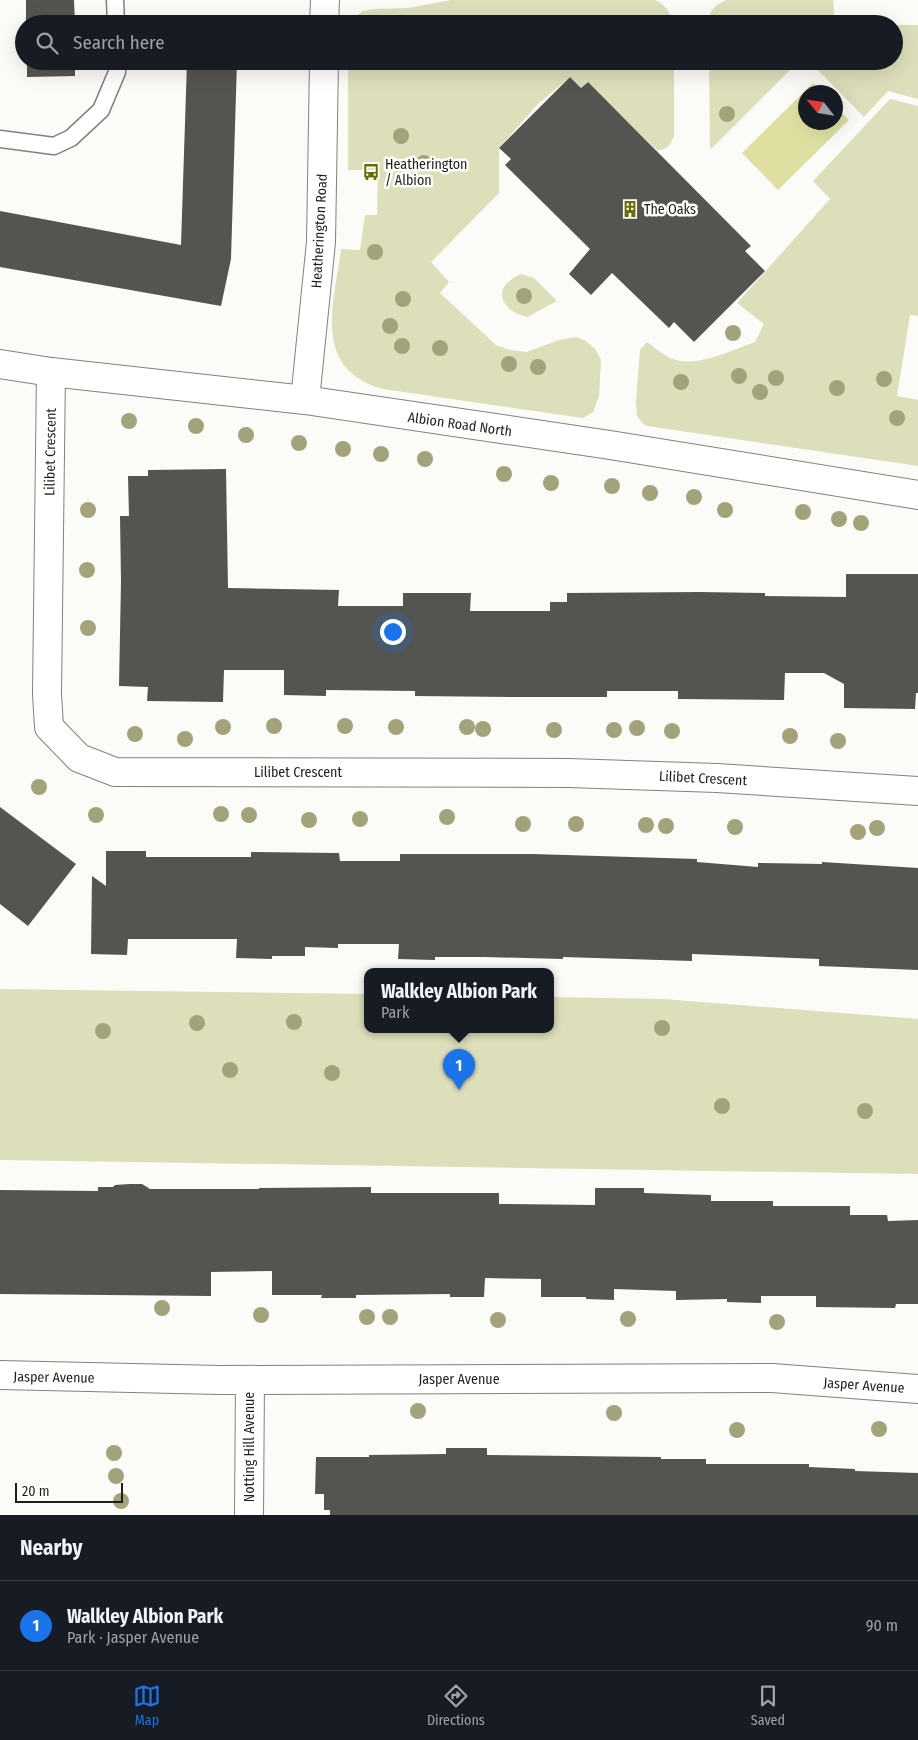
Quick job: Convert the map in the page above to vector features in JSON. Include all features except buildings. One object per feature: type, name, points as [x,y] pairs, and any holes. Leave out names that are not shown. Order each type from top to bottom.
[{"type":"street","points":[[324,15],[325,0]]},
{"type":"street","name":"Heatherington Road","points":[[305,400],[321,242],[324,70]]},
{"type":"street","name":"Albion Road North","points":[[0,364],[51,372],[305,400],[918,495]]},
{"type":"street","name":"Lilibet Crescent","points":[[51,372],[47,694],[50,727],[79,758],[115,772],[569,773],[717,778],[918,791]]},
{"type":"street","name":"Jasper Avenue","points":[[0,1376],[250,1380],[772,1378],[918,1389]]},
{"type":"street","name":"Notting Hill Avenue","points":[[249,1515],[250,1380]]},
{"type":"lane","points":[[116,0],[116,15]]},
{"type":"lane","points":[[0,139],[54,146],[71,138],[101,110],[117,70]]},
{"type":"shaded area","points":[[451,0],[655,0],[662,4],[670,15],[358,15],[363,11],[374,9],[408,8]]},
{"type":"shaded area","points":[[726,0],[833,0],[834,15],[710,15],[719,4]]},
{"type":"shaded area","points":[[903,25],[918,25],[918,99],[888,91],[864,117],[843,96],[843,85],[833,85],[818,70],[903,70]]},
{"type":"shaded area","points":[[348,70],[674,70],[674,135],[670,144],[660,150],[657,150],[587,82],[581,88],[570,77],[538,104],[499,148],[499,193],[431,262],[449,282],[440,293],[496,345],[510,350],[527,352],[559,340],[576,337],[586,341],[595,349],[601,360],[599,396],[593,412],[583,418],[383,389],[360,379],[345,366],[336,350],[332,332],[334,291],[341,249],[360,250],[365,215],[377,215],[378,170],[348,170]]},
{"type":"shaded area","points":[[709,70],[790,70],[713,147],[710,148]]},
{"type":"shaded area","points":[[798,98],[798,130],[839,130],[778,190],[742,153]]},
{"type":"shaded area","points":[[890,99],[918,106],[918,316],[910,315],[897,396],[918,400],[918,466],[643,424],[637,416],[636,402],[640,350],[647,342],[670,358],[693,361],[714,357],[755,342],[764,324],[737,303],[830,199],[813,181]]},
{"type":"shaded area","points":[[843,114],[849,120],[843,126]]},
{"type":"shaded area","points":[[521,274],[534,278],[557,301],[527,317],[510,309],[503,300],[503,290],[508,282]]},
{"type":"shaded area","points":[[0,989],[364,994],[364,1033],[554,1033],[554,997],[663,999],[918,1019],[918,1174],[0,1160]]},
{"type":"place","name":"Heatherington / Albion","points":[[371,172]]},
{"type":"place","name":"The Oaks","points":[[630,209]]},
{"type":"place","name":"Walkley Albion Park","points":[[459,1090]]}]
